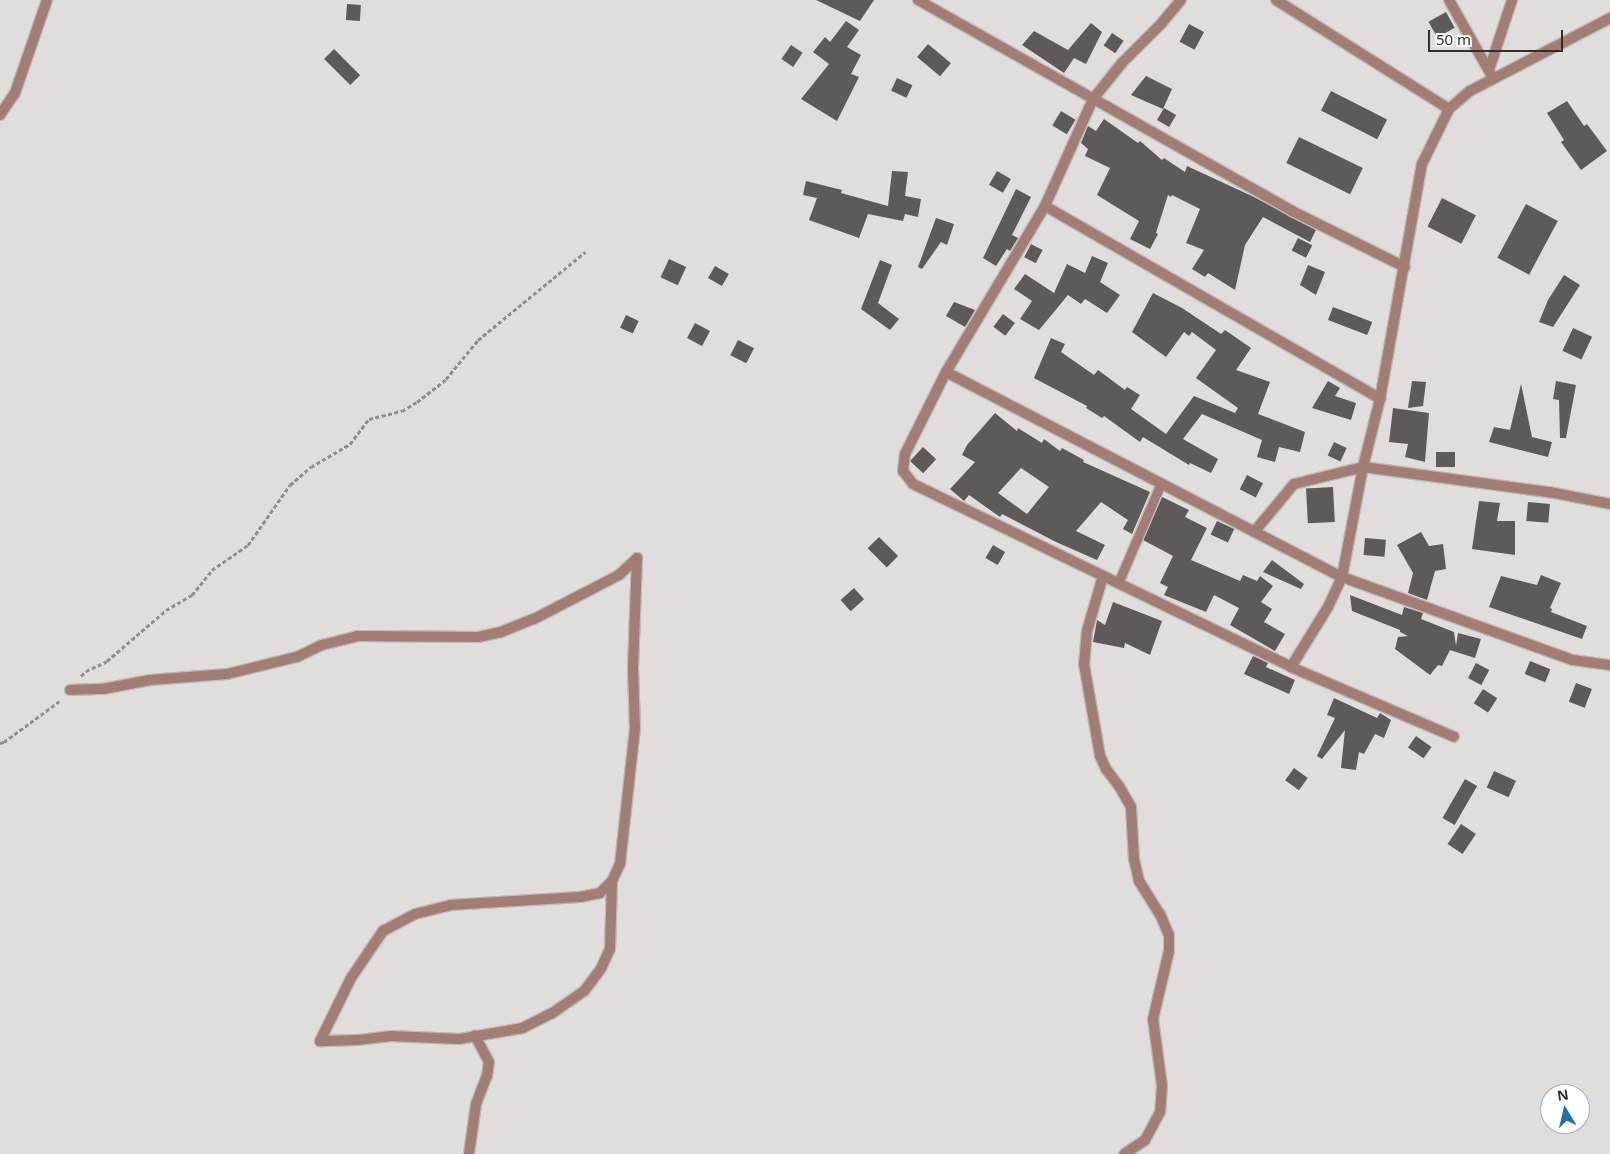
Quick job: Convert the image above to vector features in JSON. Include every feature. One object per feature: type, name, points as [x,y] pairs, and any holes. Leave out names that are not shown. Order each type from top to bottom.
[{"type":"street","points":[[0,115],[15,93],[47,0]]},
{"type":"street","points":[[918,0],[1292,211],[1405,267]]},
{"type":"street","points":[[1181,0],[1122,63],[1093,99],[1045,206],[946,372],[905,454],[903,471],[913,484],[1292,668],[1454,738]]},
{"type":"street","points":[[1276,0],[1449,109]]},
{"type":"street","points":[[1449,0],[1491,74]]},
{"type":"street","points":[[1491,74],[1512,0]]},
{"type":"street","points":[[1292,668],[1328,606],[1342,577],[1363,467],[1380,399],[1422,164],[1449,109],[1491,74],[1610,18]]},
{"type":"street","points":[[1045,206],[1380,399]]},
{"type":"street","points":[[946,372],[1342,577],[1573,660],[1610,665]]},
{"type":"street","points":[[1254,532],[1294,484],[1363,467],[1549,492],[1610,504]]},
{"type":"street","points":[[70,690],[104,689],[150,680],[227,674],[297,657],[322,645],[357,636],[423,635],[449,638],[486,636],[534,619],[619,575],[637,558],[632,668],[635,729],[620,864],[612,881],[600,893],[580,897],[450,905],[415,914],[383,931],[350,978],[320,1041],[357,1040],[391,1036],[459,1039],[523,1028],[552,1013],[584,991],[600,970],[610,949],[612,881]]},
{"type":"street","points":[[1103,576],[1086,631],[1084,664],[1100,756],[1131,807],[1134,859],[1139,881],[1160,914],[1169,935],[1169,951],[1153,1019],[1162,1086],[1160,1112],[1145,1140],[1124,1154]]},
{"type":"street","points":[[469,1154],[476,1104],[487,1076],[489,1062],[475,1036]]},
{"type":"lane","points":[[1118,583],[1161,483]]},
{"type":"path","points":[[0,743],[42,714],[70,690],[86,671],[107,661],[143,628],[192,595],[212,570],[248,545],[290,485],[311,467],[350,444],[369,419],[402,411],[417,402],[446,379],[478,340],[585,252]]},
{"type":"building","points":[[816,0],[874,0],[860,21]]},
{"type":"building","points":[[347,4],[361,5],[360,21],[346,20]]},
{"type":"building","points":[[1446,12],[1455,28],[1437,37],[1429,22]]},
{"type":"building","points":[[846,21],[859,30],[847,47],[861,55],[851,74],[859,77],[837,121],[801,99],[829,64],[813,52],[825,37],[830,42]]},
{"type":"building","points":[[1091,23],[1102,32],[1086,64],[1074,58],[1064,73],[1022,45],[1034,31],[1068,50]]},
{"type":"building","points":[[1189,24],[1204,32],[1195,50],[1180,42]]},
{"type":"building","points":[[1112,33],[1124,41],[1115,53],[1104,45]]},
{"type":"building","points":[[928,44],[951,63],[940,76],[917,57]]},
{"type":"building","points":[[791,45],[803,53],[793,67],[781,59]]},
{"type":"building","points":[[334,49],[360,75],[350,85],[324,59]]},
{"type":"building","points":[[1146,76],[1172,89],[1163,109],[1131,95]]},
{"type":"building","points":[[897,78],[912,85],[906,98],[891,91]]},
{"type":"building","points":[[1331,91],[1387,120],[1377,139],[1321,111]]},
{"type":"building","points":[[1567,101],[1584,126],[1587,124],[1607,151],[1581,170],[1561,142],[1564,140],[1547,113]]},
{"type":"building","points":[[1164,108],[1176,115],[1169,127],[1157,120]]},
{"type":"building","points":[[1061,111],[1076,120],[1067,134],[1052,126]]},
{"type":"building","points":[[1104,119],[1138,143],[1140,141],[1162,160],[1164,158],[1185,172],[1187,166],[1254,197],[1316,230],[1310,242],[1263,217],[1245,245],[1235,290],[1208,273],[1205,277],[1192,269],[1204,250],[1186,243],[1200,209],[1172,195],[1171,197],[1168,195],[1156,233],[1158,234],[1150,249],[1130,239],[1139,221],[1097,195],[1110,168],[1085,156],[1088,149],[1081,143],[1088,126],[1096,131]]},
{"type":"building","points":[[1299,137],[1363,168],[1350,194],[1286,163]]},
{"type":"building","points":[[892,171],[908,172],[905,196],[921,199],[918,217],[905,214],[903,221],[868,214],[859,238],[809,220],[817,198],[803,195],[806,181],[842,190],[841,193],[888,206]]},
{"type":"building","points":[[997,171],[1011,179],[1003,193],[989,185]]},
{"type":"building","points":[[1016,189],[1031,197],[1012,235],[1018,238],[1010,251],[1007,249],[996,266],[983,258]]},
{"type":"building","points":[[1442,198],[1476,215],[1461,244],[1427,227]]},
{"type":"building","points":[[1526,204],[1558,221],[1529,275],[1497,258]]},
{"type":"building","points":[[936,218],[954,224],[947,245],[941,242],[922,269],[918,267]]},
{"type":"building","points":[[1298,238],[1312,245],[1306,258],[1292,250]]},
{"type":"building","points":[[1031,244],[1043,250],[1036,263],[1024,257]]},
{"type":"building","points":[[1092,256],[1108,263],[1100,282],[1120,295],[1107,313],[1085,299],[1081,304],[1068,295],[1039,330],[1020,319],[1032,301],[1014,289],[1025,274],[1054,293],[1067,264],[1085,273]]},
{"type":"building","points":[[669,259],[686,267],[678,285],[661,277]]},
{"type":"building","points":[[880,260],[892,265],[878,303],[899,319],[890,330],[861,309]]},
{"type":"building","points":[[1308,265],[1325,272],[1316,295],[1300,285]]},
{"type":"building","points":[[715,266],[729,274],[722,286],[708,278]]},
{"type":"building","points":[[1564,275],[1580,285],[1553,327],[1539,322],[1548,300]]},
{"type":"building","points":[[1153,293],[1182,308],[1221,334],[1225,330],[1251,348],[1236,370],[1270,382],[1258,414],[1305,432],[1300,452],[1279,447],[1275,462],[1257,457],[1262,440],[1202,414],[1183,439],[1218,459],[1211,473],[1190,463],[1189,465],[1143,437],[1140,442],[1104,416],[1102,418],[1086,408],[1087,406],[1034,378],[1051,338],[1065,344],[1061,352],[1094,375],[1098,370],[1125,390],[1127,387],[1140,395],[1131,409],[1166,434],[1194,396],[1235,413],[1238,408],[1196,378],[1216,350],[1192,332],[1189,336],[1184,332],[1166,357],[1132,332]]},
{"type":"building","points":[[954,302],[975,310],[965,327],[946,316]]},
{"type":"building","points":[[1333,307],[1372,322],[1367,335],[1328,320]]},
{"type":"building","points":[[1003,314],[1015,323],[1005,336],[993,327]]},
{"type":"building","points":[[626,315],[639,321],[633,334],[620,328]]},
{"type":"building","points":[[695,323],[710,331],[702,346],[687,338]]},
{"type":"building","points":[[1573,328],[1592,337],[1581,360],[1562,351]]},
{"type":"building","points":[[738,340],[754,348],[746,363],[730,355]]},
{"type":"building","points":[[1328,381],[1340,388],[1335,396],[1356,403],[1351,420],[1312,408]]},
{"type":"building","points":[[1412,381],[1426,382],[1423,406],[1408,408]]},
{"type":"building","points":[[1556,381],[1576,385],[1566,438],[1560,438],[1559,400],[1553,399]]},
{"type":"building","points":[[1521,384],[1532,437],[1552,442],[1548,457],[1489,442],[1494,427],[1510,430]]},
{"type":"building","points":[[1393,408],[1429,413],[1425,462],[1405,457],[1408,444],[1389,442]]},
{"type":"building","points":[[995,413],[1017,431],[1018,428],[1042,443],[1044,439],[1060,451],[1062,448],[1084,460],[1083,462],[1150,492],[1132,534],[1123,529],[1128,520],[1101,502],[1076,531],[1105,545],[1097,560],[1056,542],[1002,514],[1000,517],[969,495],[964,501],[950,489],[975,462],[962,455],[967,445]],"holes":[[[1021,468],[1049,487],[1027,514],[998,493]]]},
{"type":"building","points":[[1334,442],[1347,448],[1340,462],[1328,456]]},
{"type":"building","points":[[923,447],[936,459],[923,473],[910,461]]},
{"type":"building","points":[[1436,452],[1455,452],[1455,467],[1436,467]]},
{"type":"building","points":[[1247,475],[1263,483],[1256,497],[1240,489]]},
{"type":"building","points":[[1333,487],[1335,522],[1308,523],[1306,488]]},
{"type":"building","points":[[1162,497],[1189,510],[1185,517],[1207,528],[1191,560],[1240,581],[1243,575],[1257,581],[1260,576],[1273,586],[1261,602],[1272,609],[1264,622],[1285,634],[1275,651],[1230,625],[1239,608],[1214,595],[1206,612],[1164,595],[1168,587],[1160,583],[1173,556],[1143,540]]},
{"type":"building","points":[[1479,501],[1500,503],[1497,521],[1515,521],[1515,555],[1472,549]]},
{"type":"building","points":[[1528,502],[1550,504],[1548,523],[1526,521]]},
{"type":"building","points":[[1217,521],[1234,529],[1228,543],[1211,535]]},
{"type":"building","points":[[1421,532],[1429,546],[1443,544],[1446,569],[1435,571],[1427,600],[1408,593],[1413,573],[1397,545]]},
{"type":"building","points":[[879,537],[898,556],[887,567],[868,548]]},
{"type":"building","points":[[1365,538],[1386,540],[1384,557],[1364,555]]},
{"type":"building","points":[[993,545],[1005,552],[998,565],[986,558]]},
{"type":"building","points":[[1272,560],[1304,584],[1301,589],[1263,572]]},
{"type":"building","points":[[1541,575],[1561,583],[1550,608],[1552,609],[1551,612],[1587,626],[1582,639],[1489,607],[1501,576],[1537,585]]},
{"type":"building","points":[[854,588],[864,599],[851,611],[841,600]]},
{"type":"building","points":[[1350,595],[1402,615],[1404,607],[1423,613],[1421,619],[1454,632],[1456,646],[1458,633],[1481,639],[1475,658],[1450,650],[1442,666],[1438,665],[1430,675],[1395,649],[1398,637],[1408,636],[1400,632],[1400,630],[1352,611]]},
{"type":"building","points":[[1113,602],[1162,621],[1150,655],[1125,643],[1124,648],[1093,642],[1097,620],[1105,625]]},
{"type":"building","points":[[1253,656],[1268,663],[1266,667],[1295,680],[1289,694],[1244,674]]},
{"type":"building","points":[[1530,661],[1550,669],[1545,682],[1525,674]]},
{"type":"building","points":[[1476,663],[1489,670],[1481,685],[1468,678]]},
{"type":"building","points":[[1576,683],[1592,689],[1585,708],[1569,702]]},
{"type":"building","points":[[1483,689],[1497,698],[1488,713],[1474,703]]},
{"type":"building","points":[[1334,698],[1377,718],[1380,713],[1391,720],[1384,738],[1375,734],[1364,754],[1359,752],[1356,770],[1341,768],[1345,730],[1322,759],[1317,756],[1335,718],[1327,715]]},
{"type":"building","points":[[1416,736],[1432,747],[1424,758],[1408,747]]},
{"type":"building","points":[[1294,768],[1308,778],[1299,790],[1285,780]]},
{"type":"building","points":[[1494,771],[1516,781],[1509,797],[1487,787]]},
{"type":"building","points":[[1465,779],[1477,786],[1455,825],[1442,818]]},
{"type":"building","points":[[1461,824],[1476,834],[1463,854],[1448,844]]}]
